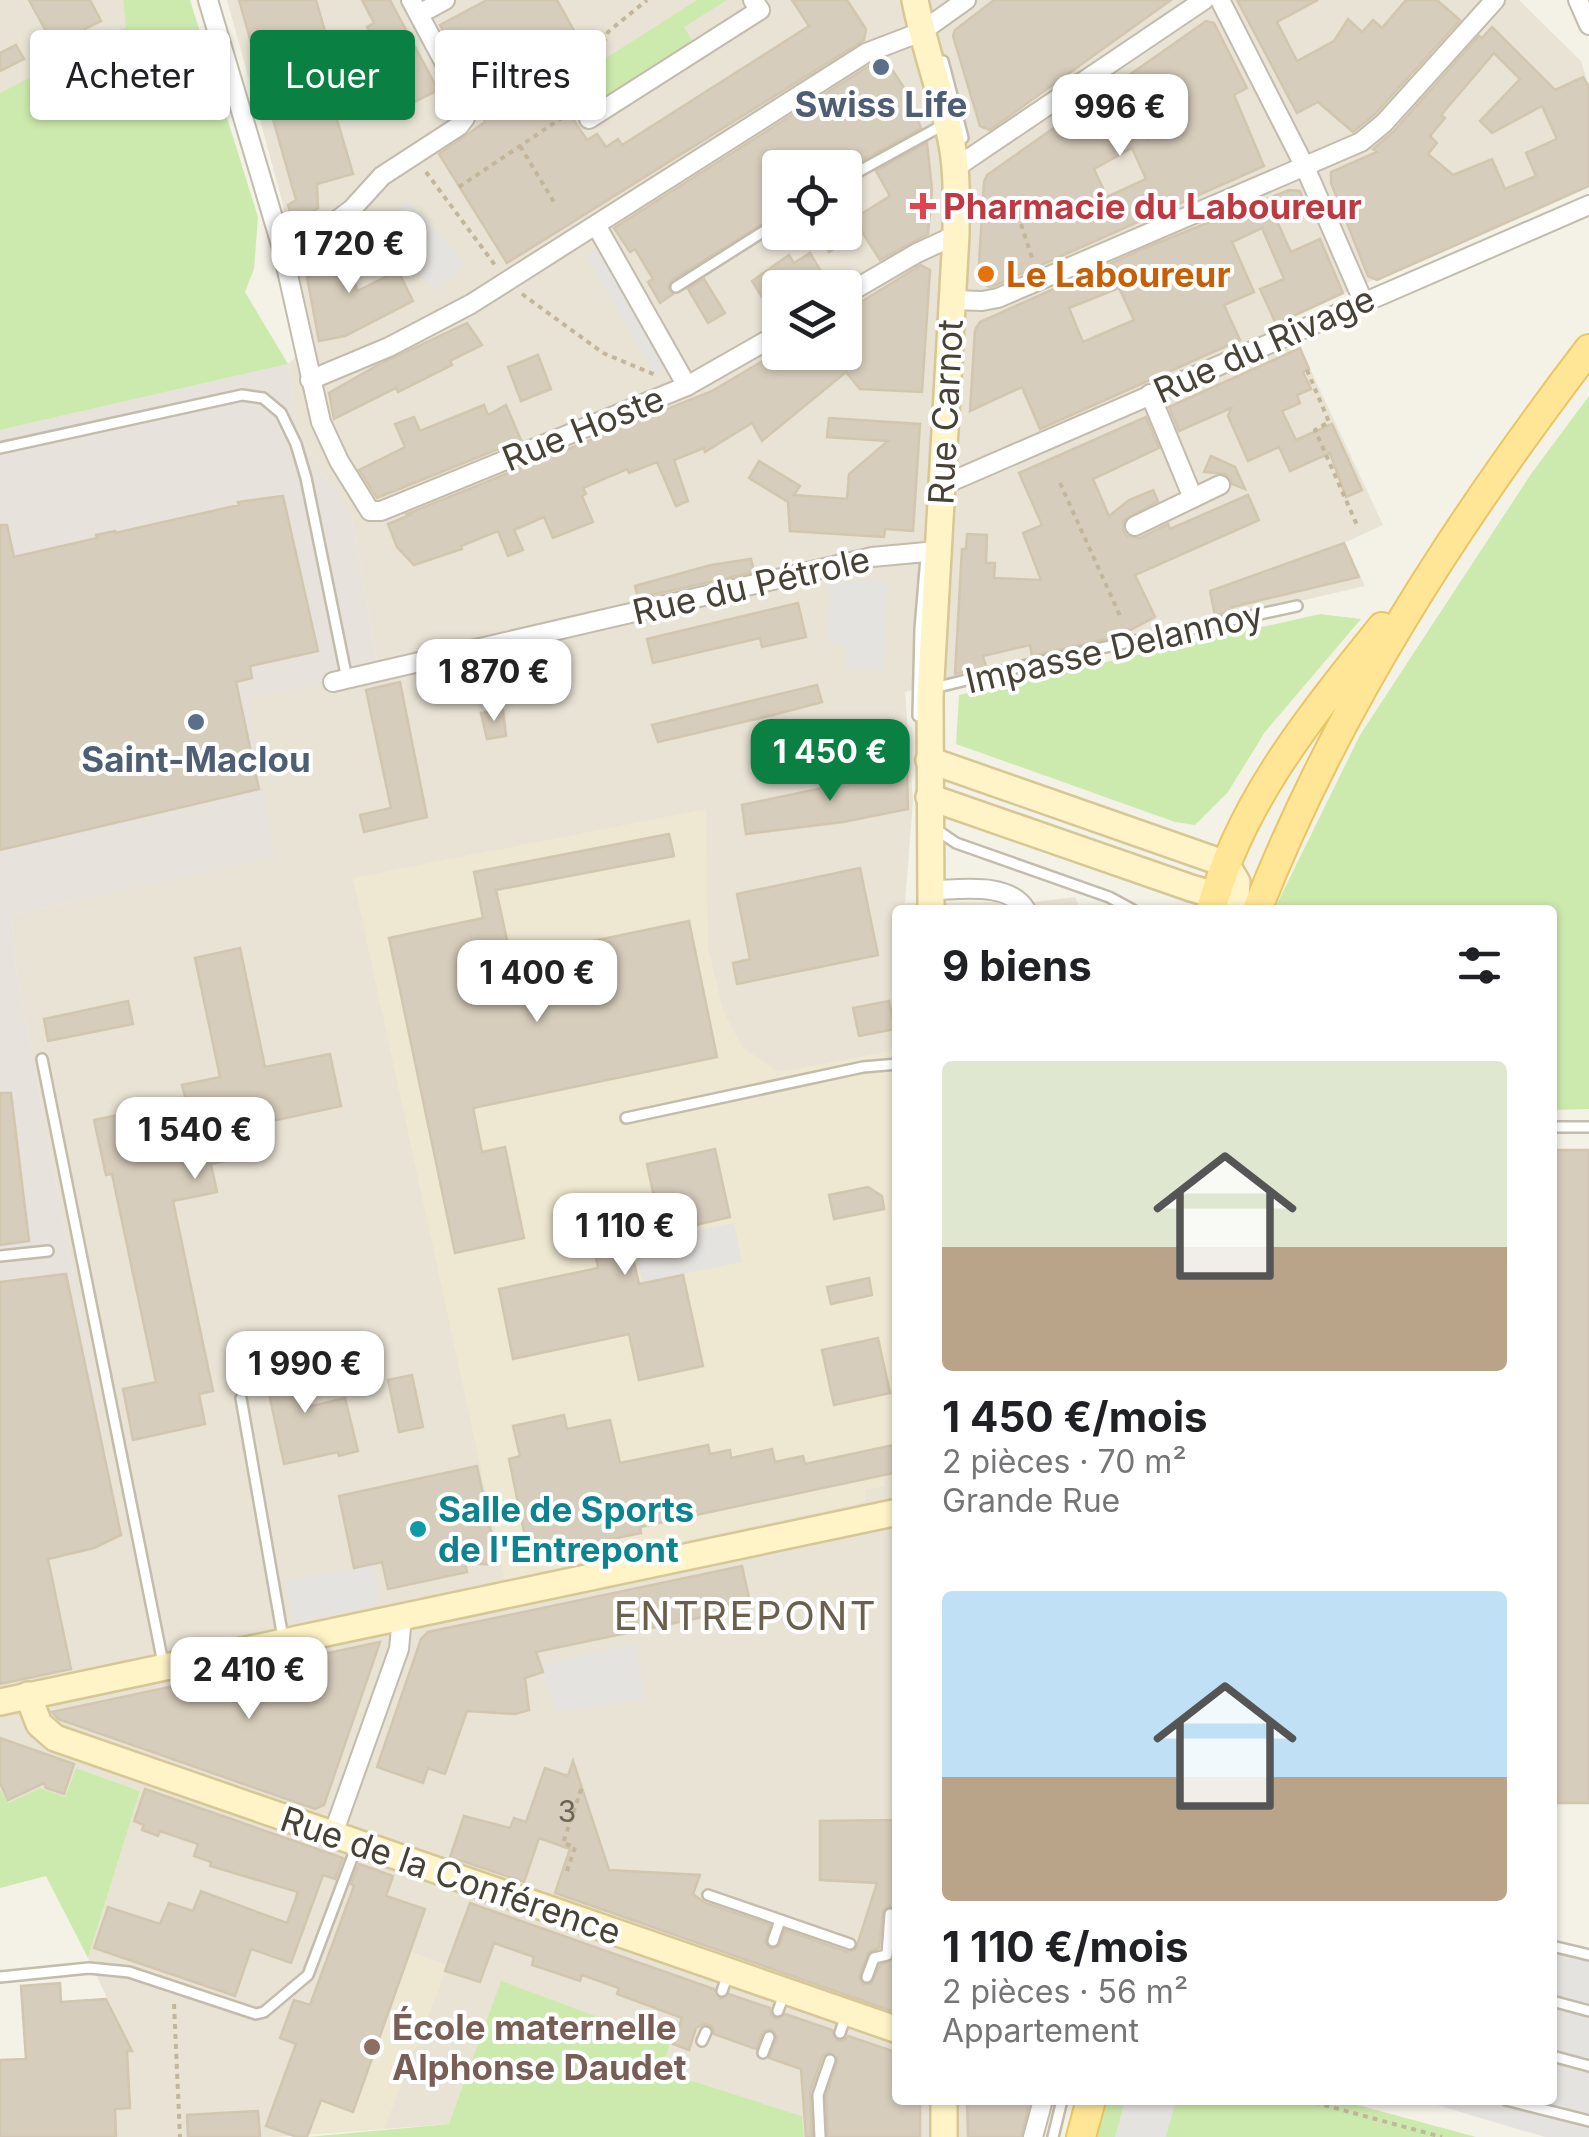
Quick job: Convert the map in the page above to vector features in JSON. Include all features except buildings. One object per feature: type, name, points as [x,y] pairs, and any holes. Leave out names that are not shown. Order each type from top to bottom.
[{"type":"main road","points":[[1539,414],[1589,326]]},
{"type":"main road","points":[[1450,541],[1329,747],[1270,877],[1231,904],[1226,864],[1276,766],[1450,541],[1589,349]]},
{"type":"main road","points":[[1080,2137],[1090,2105]]},
{"type":"street","points":[[208,0],[282,248],[310,380],[389,347],[508,281],[866,53],[929,40],[966,0]]},
{"type":"street","points":[[435,45],[415,7],[445,0]]},
{"type":"street","points":[[606,99],[760,10],[753,0]]},
{"type":"street","name":"Rue Carnot","points":[[915,0],[929,40],[959,166],[941,486],[932,551],[931,698],[924,754],[931,900]]},
{"type":"street","points":[[959,166],[1204,0]]},
{"type":"street","points":[[1220,0],[1305,167],[1363,301]]},
{"type":"street","points":[[952,300],[988,301],[1305,167],[1372,134],[1495,0]]},
{"type":"street","points":[[1578,0],[1589,25]]},
{"type":"street","points":[[282,248],[336,221],[382,176],[464,120]]},
{"type":"street","name":"Rue du Rivage","points":[[941,486],[1589,204]]},
{"type":"street","points":[[596,224],[686,386]]},
{"type":"street","points":[[862,285],[956,235]]},
{"type":"street","name":"Rue Hoste","points":[[310,380],[321,422],[339,461],[366,508],[381,511],[686,386],[762,343]]},
{"type":"street","points":[[1150,394],[1193,498]]},
{"type":"street","points":[[1136,526],[1220,485]]},
{"type":"street","name":"Rue du Pétrole","points":[[340,681],[872,557],[932,551]]},
{"type":"street","points":[[924,754],[1226,864]]},
{"type":"street","points":[[929,797],[1231,904]]},
{"type":"street","points":[[931,900],[1000,891],[1017,898],[1022,905]]},
{"type":"street","points":[[0,1702],[892,1513]]},
{"type":"street","points":[[345,1839],[398,1649],[402,1616]]},
{"type":"street","name":"Rue de la Conférence","points":[[28,1695],[39,1724],[55,1738],[345,1839],[726,1982],[761,1974],[782,2001],[892,2028]]},
{"type":"street","points":[[944,2105],[944,2137]]},
{"type":"street","points":[[1033,2137],[1042,2105]]},
{"type":"lane","points":[[904,0],[929,40],[959,114],[959,166]]},
{"type":"lane","points":[[923,0],[929,40]]},
{"type":"lane","points":[[862,170],[947,123]]},
{"type":"lane","points":[[676,288],[762,233]]},
{"type":"lane","points":[[0,448],[242,395],[263,398],[280,413],[301,461],[340,681]]},
{"type":"lane","points":[[918,735],[920,629],[932,551]]},
{"type":"lane","name":"Impasse Delannoy","points":[[931,698],[1064,656],[1297,606]]},
{"type":"lane","points":[[924,754],[920,786],[930,825],[956,843],[1123,905]]},
{"type":"lane","points":[[42,1060],[164,1666]]},
{"type":"lane","points":[[626,1118],[862,1067],[892,1064]]},
{"type":"lane","points":[[1557,1127],[1589,1127]]},
{"type":"lane","points":[[0,1256],[48,1250]]},
{"type":"lane","points":[[241,1398],[284,1641]]},
{"type":"lane","points":[[0,1977],[89,1968],[129,1972],[256,2014],[268,2010],[308,1975],[345,1839]]},
{"type":"lane","points":[[708,1894],[850,1944]]},
{"type":"lane","points":[[867,1977],[874,1958],[887,1954],[890,1914]]},
{"type":"lane","points":[[773,1941],[780,1920]]},
{"type":"lane","points":[[1557,1947],[1589,1955]]},
{"type":"lane","points":[[1557,2003],[1589,2010]]},
{"type":"lane","points":[[763,2053],[769,2036]]},
{"type":"lane","points":[[1557,2057],[1589,2066]]},
{"type":"lane","points":[[820,2137],[818,2095],[830,2060]]},
{"type":"lane","points":[[1053,2137],[1061,2105]]},
{"type":"lane","points":[[1526,2105],[1589,2121]]},
{"type":"path","points":[[606,37],[647,0]]},
{"type":"path","points":[[460,187],[520,146],[569,120]]},
{"type":"path","points":[[520,146],[554,202]]},
{"type":"path","points":[[414,155],[508,281],[540,310],[604,353],[686,386]]},
{"type":"path","points":[[1021,224],[1040,280]]},
{"type":"path","points":[[1306,370],[1330,422],[1314,430],[1357,526]]},
{"type":"path","points":[[1060,482],[1122,618]]},
{"type":"path","points":[[568,1871],[576,1847],[562,1842],[583,1784]]},
{"type":"path","points":[[173,1984],[180,2137]]},
{"type":"path","points":[[1324,2105],[1442,2137]]},
{"type":"shaded area","points":[[0,0],[123,0],[127,27],[121,30],[30,30],[30,77],[0,93]]},
{"type":"shaded area","points":[[227,0],[1519,0],[1581,61],[1589,86],[1589,186],[1291,316],[1298,343],[1383,525],[1344,543],[1365,586],[905,692],[913,801],[905,903],[1034,902],[1075,897],[1079,905],[892,905],[892,2105],[1046,2105],[1039,2137],[804,2137],[802,2116],[660,2071],[670,2045],[449,2124],[276,2137],[116,2137],[115,2109],[130,2107],[127,2051],[132,2050],[88,1958],[140,1791],[76,1768],[65,1797],[40,1788],[8,1804],[0,1789],[0,1566],[121,1535],[16,967],[12,915],[274,857],[245,699],[379,672],[352,518],[298,434],[288,364],[314,341],[260,120],[415,120],[415,30],[250,30],[250,84]]},
{"type":"shaded area","points":[[408,200],[466,264],[436,291],[379,226]]},
{"type":"shaded area","points":[[600,248],[667,367],[654,374],[586,256]]},
{"type":"shaded area","points":[[288,364],[298,434],[352,518],[379,672],[246,699],[275,857],[12,915],[16,967],[121,1535],[0,1565],[0,430]]},
{"type":"shaded area","points":[[830,582],[887,582],[883,669],[845,669],[846,646],[828,642]]},
{"type":"shaded area","points":[[706,809],[708,947],[723,1011],[743,1048],[779,1072],[892,1051],[892,1473],[883,1475],[885,1486],[865,1490],[866,1502],[505,1580],[353,878]]},
{"type":"shaded area","points":[[734,1223],[742,1262],[642,1282],[635,1242]]},
{"type":"shaded area","points":[[373,1564],[380,1603],[294,1622],[285,1582]]},
{"type":"shaded area","points":[[635,1644],[645,1698],[557,1712],[540,1666]]},
{"type":"shaded area","name":"École maternelle Alphonse Daudet","points":[[389,1944],[448,1965],[384,2129],[295,2135]]},
{"type":"shaded area","points":[[1557,1944],[1589,1953],[1589,2137],[1545,2137],[1437,2105],[1557,2105]]},
{"type":"shaded area","points":[[1124,2105],[1175,2105],[1166,2137],[1115,2137]]},
{"type":"green space","points":[[123,0],[190,0],[199,30],[120,30],[126,27]]},
{"type":"green space","points":[[697,0],[727,0],[684,27],[693,42],[606,98],[606,58]]},
{"type":"green space","points":[[30,77],[30,120],[228,120],[258,217],[254,269],[245,292],[288,364],[0,430],[0,93]]},
{"type":"green space","points":[[1589,396],[1589,1109],[1557,1110],[1557,905],[1276,905],[1360,735],[1531,474]]},
{"type":"green space","points":[[1320,614],[1361,619],[1265,732],[1228,792],[1195,825],[1175,822],[956,744],[959,695]]},
{"type":"green space","points":[[76,1768],[140,1791],[88,1958],[46,1876],[0,1888],[0,1789],[8,1803],[40,1788],[65,1797]]},
{"type":"green space","points":[[501,1981],[670,2044],[661,2071],[802,2116],[804,2137],[308,2137],[449,2124]]},
{"type":"green space","points":[[1106,2105],[1358,2105],[1476,2137],[1097,2137]]},
{"type":"place","name":"Swiss Life","points":[[881,67]]},
{"type":"place","name":"Pharmacie du Laboureur","points":[[923,206]]},
{"type":"place","name":"Le Laboureur","points":[[986,274]]},
{"type":"place","name":"Saint-Maclou","points":[[196,722]]},
{"type":"place","name":"Salle de Sports de l'Entrepont","points":[[418,1529]]},
{"type":"place","name":"École maternelle Alphonse Daudet","points":[[372,2047]]},
{"type":"district","name":"ENTREPONT","points":[[746,1615]]}]
